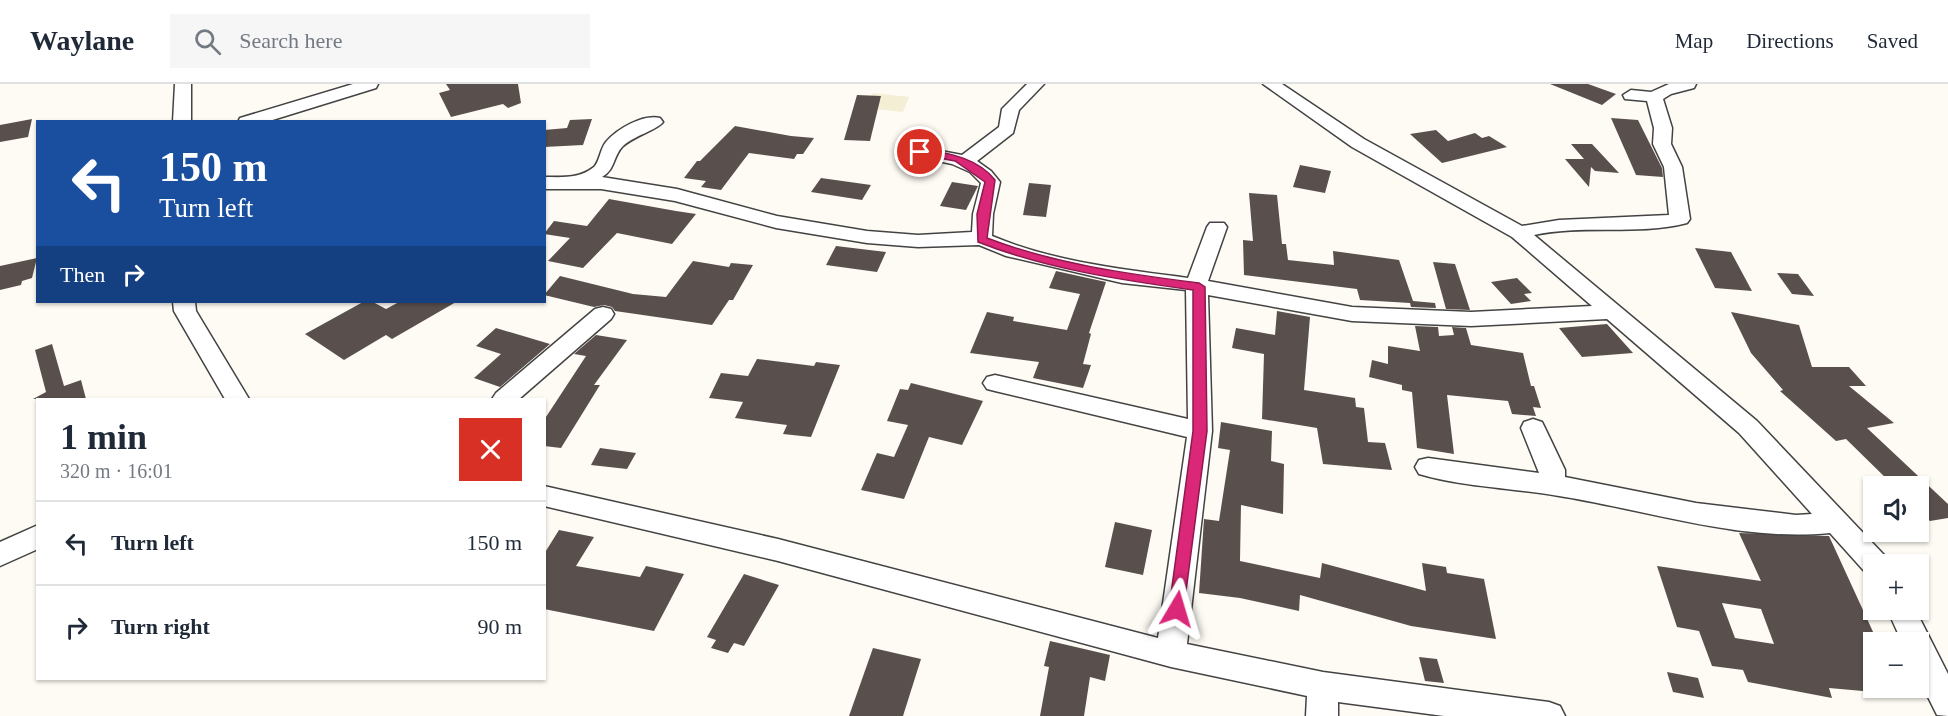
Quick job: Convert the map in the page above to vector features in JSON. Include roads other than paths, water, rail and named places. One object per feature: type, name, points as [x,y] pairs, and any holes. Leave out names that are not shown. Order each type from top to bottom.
[{"type":"street","points":[[182,120],[183,84]]},
{"type":"street","points":[[253,120],[370,84]]},
{"type":"street","points":[[964,162],[1007,129],[1011,109],[1035,84]]},
{"type":"street","points":[[1271,84],[1358,142],[1519,233],[1748,427],[1865,554]]},
{"type":"street","points":[[1631,95],[1654,97],[1665,90],[1688,84]]},
{"type":"street","points":[[1519,233],[1543,226],[1586,223],[1658,224],[1680,219],[1673,167],[1662,144],[1663,128],[1654,97]]},
{"type":"street","points":[[578,183],[603,169],[613,145],[636,128],[654,122]]},
{"type":"street","points":[[920,152],[946,155],[964,162],[986,176],[991,182],[983,214],[982,239]]},
{"type":"street","points":[[546,183],[601,183],[677,195],[776,222],[867,237],[918,242],[961,238],[982,239],[1013,252],[1122,277],[1199,287],[1352,314],[1471,319],[1612,312]]},
{"type":"street","points":[[1171,654],[1200,431],[1199,287],[1197,282],[1216,227]]},
{"type":"street","points":[[184,303],[184,311],[236,398]]},
{"type":"street","points":[[505,398],[603,314]]},
{"type":"street","points":[[995,383],[1200,431]]},
{"type":"street","points":[[1533,428],[1552,470],[1553,485]]},
{"type":"street","points":[[1428,466],[1553,485],[1696,513],[1796,526],[1835,522]]},
{"type":"street","points":[[546,496],[778,550],[1171,654],[1323,701],[1549,716]]},
{"type":"street","points":[[0,555],[36,537]]},
{"type":"street","points":[[1929,666],[1948,705]]}]
